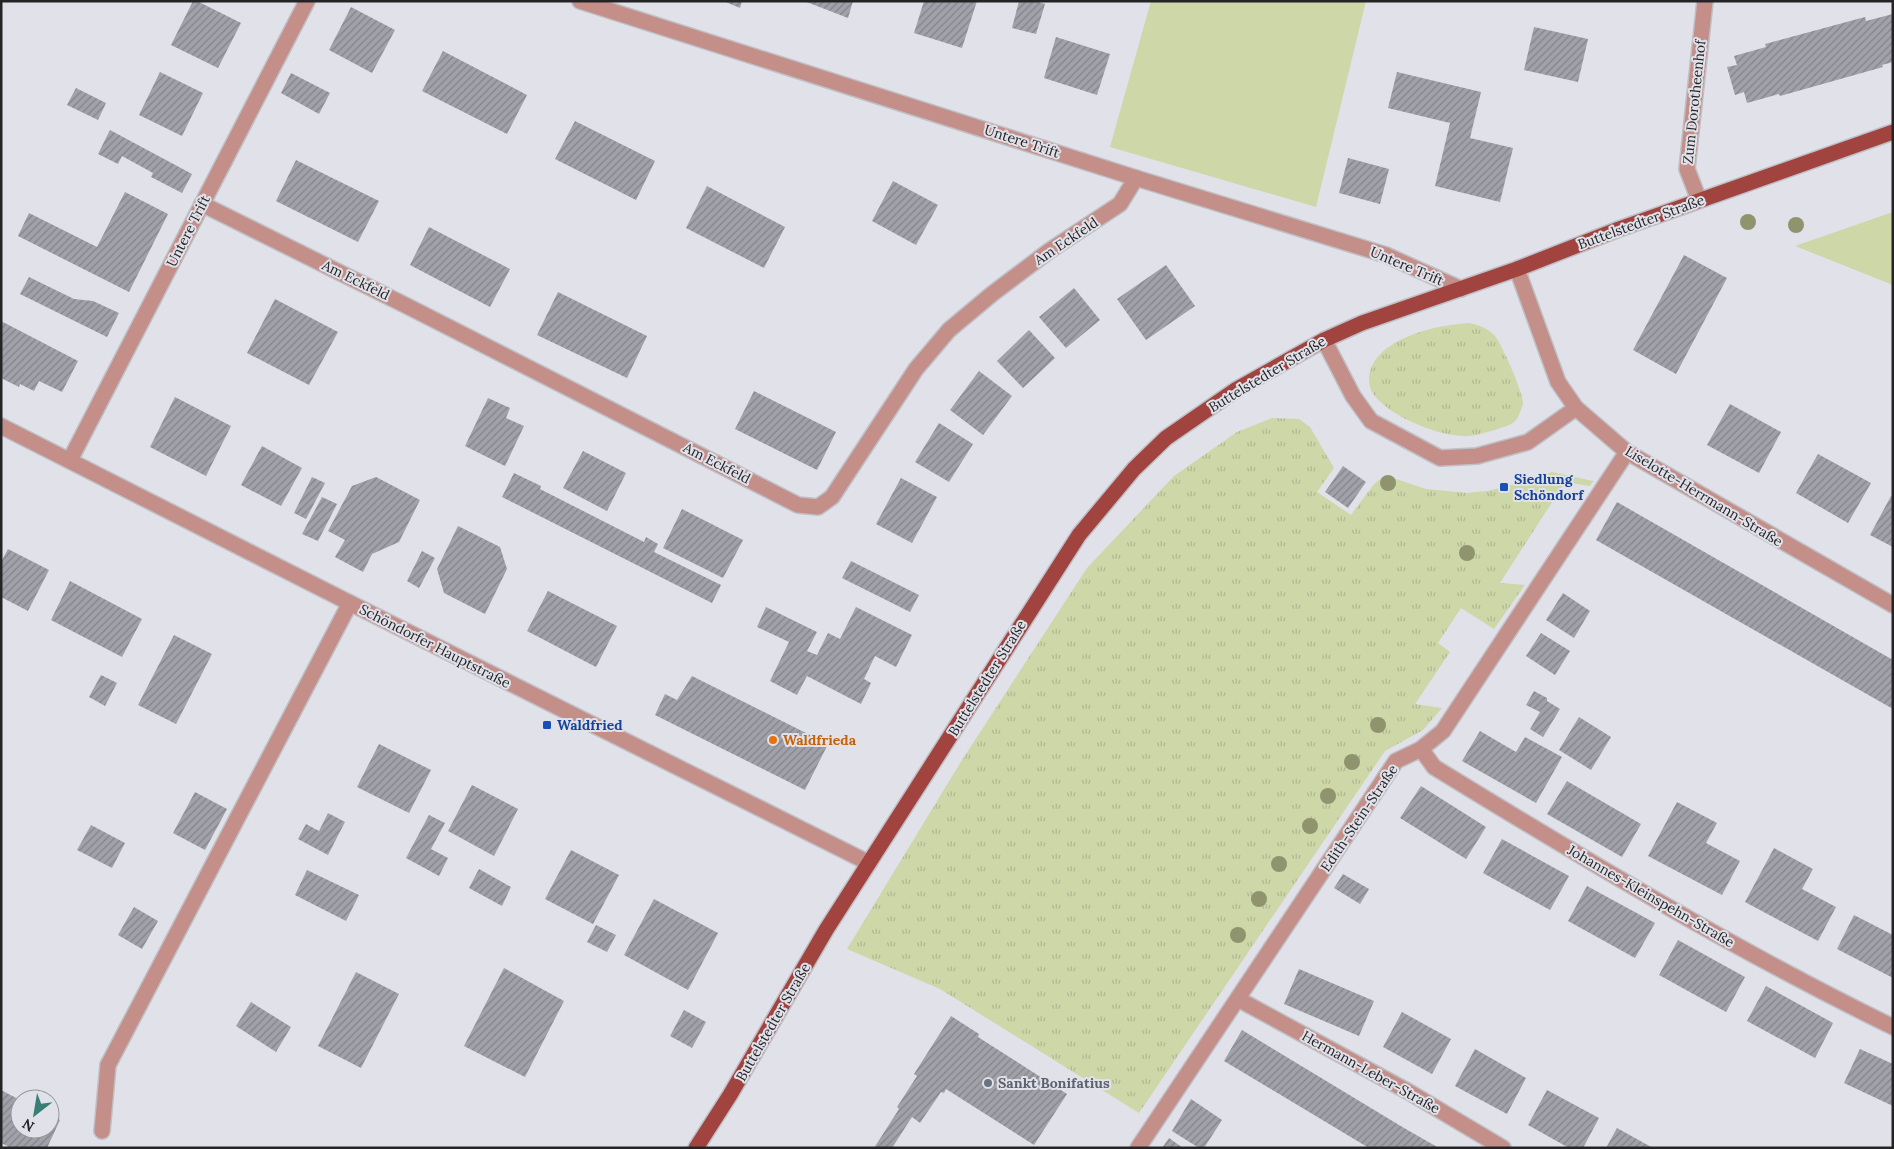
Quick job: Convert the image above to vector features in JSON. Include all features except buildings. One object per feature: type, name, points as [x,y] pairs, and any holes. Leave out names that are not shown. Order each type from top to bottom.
[{"type":"main road","name":"Buttelstedter Straße","points":[[696,1148],[730,1095],[826,930],[1079,535],[1134,470],[1166,438],[1237,389],[1324,340],[1362,323],[1517,269],[1699,200],[1893,132]]},
{"type":"street","name":"Untere Trift","points":[[70,460],[307,1]]},
{"type":"street","name":"Untere Trift","points":[[580,1],[1136,178],[1386,255],[1461,289]]},
{"type":"street","name":"Zum Dorotheenhof","points":[[1699,200],[1687,169],[1705,1]]},
{"type":"street","name":"Am Eckfeld","points":[[202,204],[408,306],[798,505],[818,507],[832,497],[916,369],[949,330],[1020,272],[1120,204],[1136,178]]},
{"type":"street","name":"Liselotte-Herrmann-Straße","points":[[1517,269],[1558,382],[1576,408],[1628,452],[1893,605]]},
{"type":"street","points":[[1324,340],[1353,396],[1371,421],[1440,458],[1477,456],[1528,442],[1576,408]]},
{"type":"street","name":"Schöndorfer Hauptstraße","points":[[1,426],[350,603],[777,815],[869,863]]},
{"type":"street","name":"Edith-Stein-Straße","points":[[1138,1148],[1396,761],[1421,749],[1443,731],[1628,452]]},
{"type":"street","points":[[102,1131],[108,1065],[350,603]]},
{"type":"street","name":"Johannes-Kleinspehn-Straße","points":[[1421,749],[1434,767],[1572,852],[1781,970],[1893,1027]]},
{"type":"street","name":"Hermann-Leber-Straße","points":[[1238,999],[1408,1092],[1503,1148]]},
{"type":"green space","points":[[1151,1],[1366,1],[1316,207],[1110,147]]},
{"type":"green space","points":[[1893,212],[1893,285],[1795,246]]},
{"type":"green space","points":[[1469,323],[1483,327],[1492,333],[1507,358],[1520,389],[1523,403],[1514,422],[1479,434],[1466,436],[1451,435],[1426,428],[1400,416],[1388,408],[1372,392],[1369,376],[1372,366],[1389,347],[1414,334],[1443,326]]},
{"type":"green space","points":[[1272,418],[1299,419],[1310,427],[1334,468],[1317,492],[1351,515],[1374,484],[1386,478],[1396,479],[1426,489],[1467,493],[1487,491],[1516,484],[1552,472],[1593,481],[1590,486],[1565,482],[1500,583],[1525,585],[1494,629],[1461,608],[1438,643],[1450,652],[1415,704],[1442,708],[1423,730],[1385,751],[1139,1113],[940,989],[847,949],[962,760],[1087,568],[1174,476],[1237,432]]},
{"type":"place","name":"Siedlung Schöndorf","points":[[1504,487]]},
{"type":"place","name":"Waldfried","points":[[547,725]]},
{"type":"place","name":"Waldfrieda","points":[[773,740]]},
{"type":"place","name":"Sankt Bonifatius","points":[[988,1083]]}]
